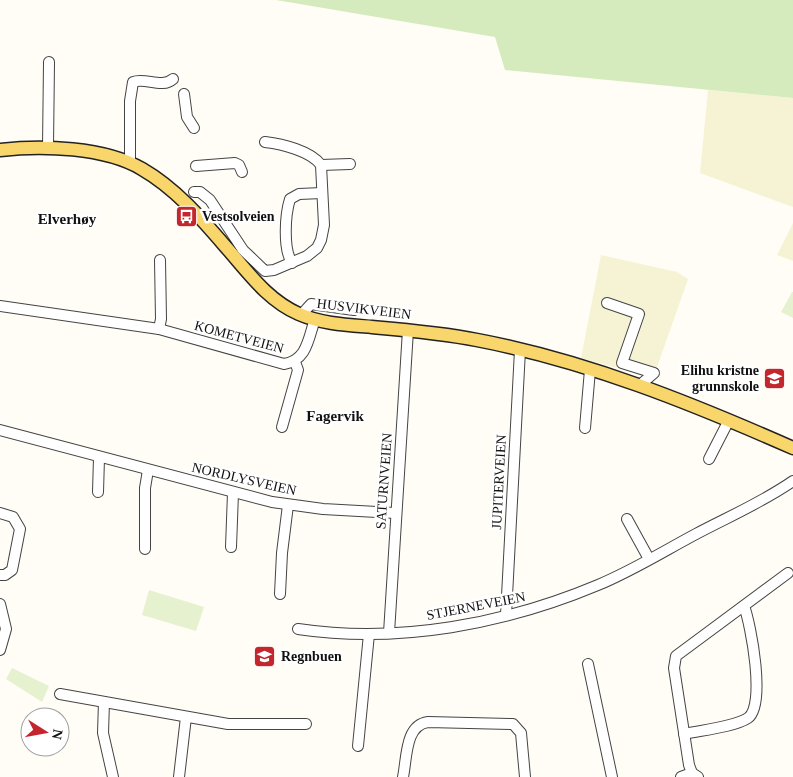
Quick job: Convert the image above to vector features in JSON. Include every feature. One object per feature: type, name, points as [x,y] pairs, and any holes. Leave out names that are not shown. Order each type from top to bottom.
[{"type":"main road","name":"HUSVIKVEIEN","points":[[0,150],[48,147],[102,155],[130,163],[169,188],[213,232],[270,296],[301,315],[315,319],[475,339],[520,350],[640,385],[729,420],[793,448]]},
{"type":"street","points":[[48,147],[49,62]]},
{"type":"street","points":[[130,163],[130,101],[133,82],[139,79],[164,83],[173,79]]},
{"type":"street","points":[[184,94],[187,117],[194,128]]},
{"type":"street","points":[[194,192],[200,192],[210,200],[233,237],[264,271],[274,270],[313,252],[322,240],[324,225],[322,165],[318,160],[307,154],[265,142]]},
{"type":"street","points":[[196,166],[235,163],[239,165],[242,172]]},
{"type":"street","points":[[322,165],[350,164]]},
{"type":"street","points":[[292,263],[288,254],[286,220],[290,200],[299,194],[322,194]]},
{"type":"street","points":[[159,329],[161,320],[160,260]]},
{"type":"street","points":[[607,303],[638,314],[622,363],[654,374],[640,385]]},
{"type":"street","points":[[301,315],[311,304],[354,310]]},
{"type":"street","name":"KOMETVEIEN","points":[[0,306],[159,329],[276,363],[295,362],[302,355],[315,319]]},
{"type":"street","name":"SATURNVEIEN","points":[[389,633],[395,512],[408,330]]},
{"type":"street","name":"JUPITERVEIEN","points":[[506,615],[520,350]]},
{"type":"street","points":[[282,427],[298,370],[295,362]]},
{"type":"street","points":[[585,428],[590,370]]},
{"type":"street","points":[[709,459],[729,420]]},
{"type":"street","name":"NORDLYSVEIEN","points":[[0,430],[233,493],[288,505],[395,512]]},
{"type":"street","points":[[98,492],[99,458]]},
{"type":"street","points":[[145,549],[145,488],[148,470]]},
{"type":"street","name":"STJERNEVEIEN","points":[[298,629],[370,634],[389,633],[443,628],[531,610],[600,584],[793,481]]},
{"type":"street","points":[[231,548],[233,493]]},
{"type":"street","points":[[280,594],[282,553],[288,505]]},
{"type":"street","points":[[0,513],[12,517],[20,529],[12,570],[9,574],[0,575]]},
{"type":"street","points":[[627,519],[649,559]]},
{"type":"street","points":[[681,777],[695,775],[689,765],[684,734],[674,668],[676,656],[788,573]]},
{"type":"street","points":[[0,604],[6,629],[0,650]]},
{"type":"street","points":[[684,734],[741,722],[751,715],[755,708],[757,696],[750,623],[744,606]]},
{"type":"street","points":[[358,746],[370,634]]},
{"type":"street","points":[[588,664],[612,777]]},
{"type":"street","points":[[60,694],[186,718],[247,726],[306,724]]},
{"type":"street","points":[[104,702],[102,733],[113,777]]},
{"type":"street","points":[[179,777],[186,718]]},
{"type":"street","points":[[403,777],[414,728],[421,723],[428,722],[514,724],[520,733],[525,777]]},
{"type":"shaded area","points":[[708,90],[793,98],[793,207],[700,173]]},
{"type":"shaded area","points":[[793,223],[793,261],[777,255]]},
{"type":"shaded area","points":[[601,255],[677,272],[688,279],[656,370],[613,367],[581,358]]},
{"type":"green space","points":[[276,0],[793,0],[793,98],[505,70],[495,37]]},
{"type":"green space","points":[[793,292],[793,318],[781,312]]},
{"type":"green space","points":[[149,590],[204,607],[196,631],[142,615]]},
{"type":"green space","points":[[12,668],[49,686],[42,702],[6,679]]},
{"type":"place","name":"Vestsolveien","points":[[186,216]]},
{"type":"place","name":"Elihu kristne grunnskole","points":[[775,378]]},
{"type":"place","name":"Regnbuen","points":[[265,656]]},
{"type":"district","name":"Elverhøy","points":[[67,219]]},
{"type":"district","name":"Fagervik","points":[[335,416]]}]
